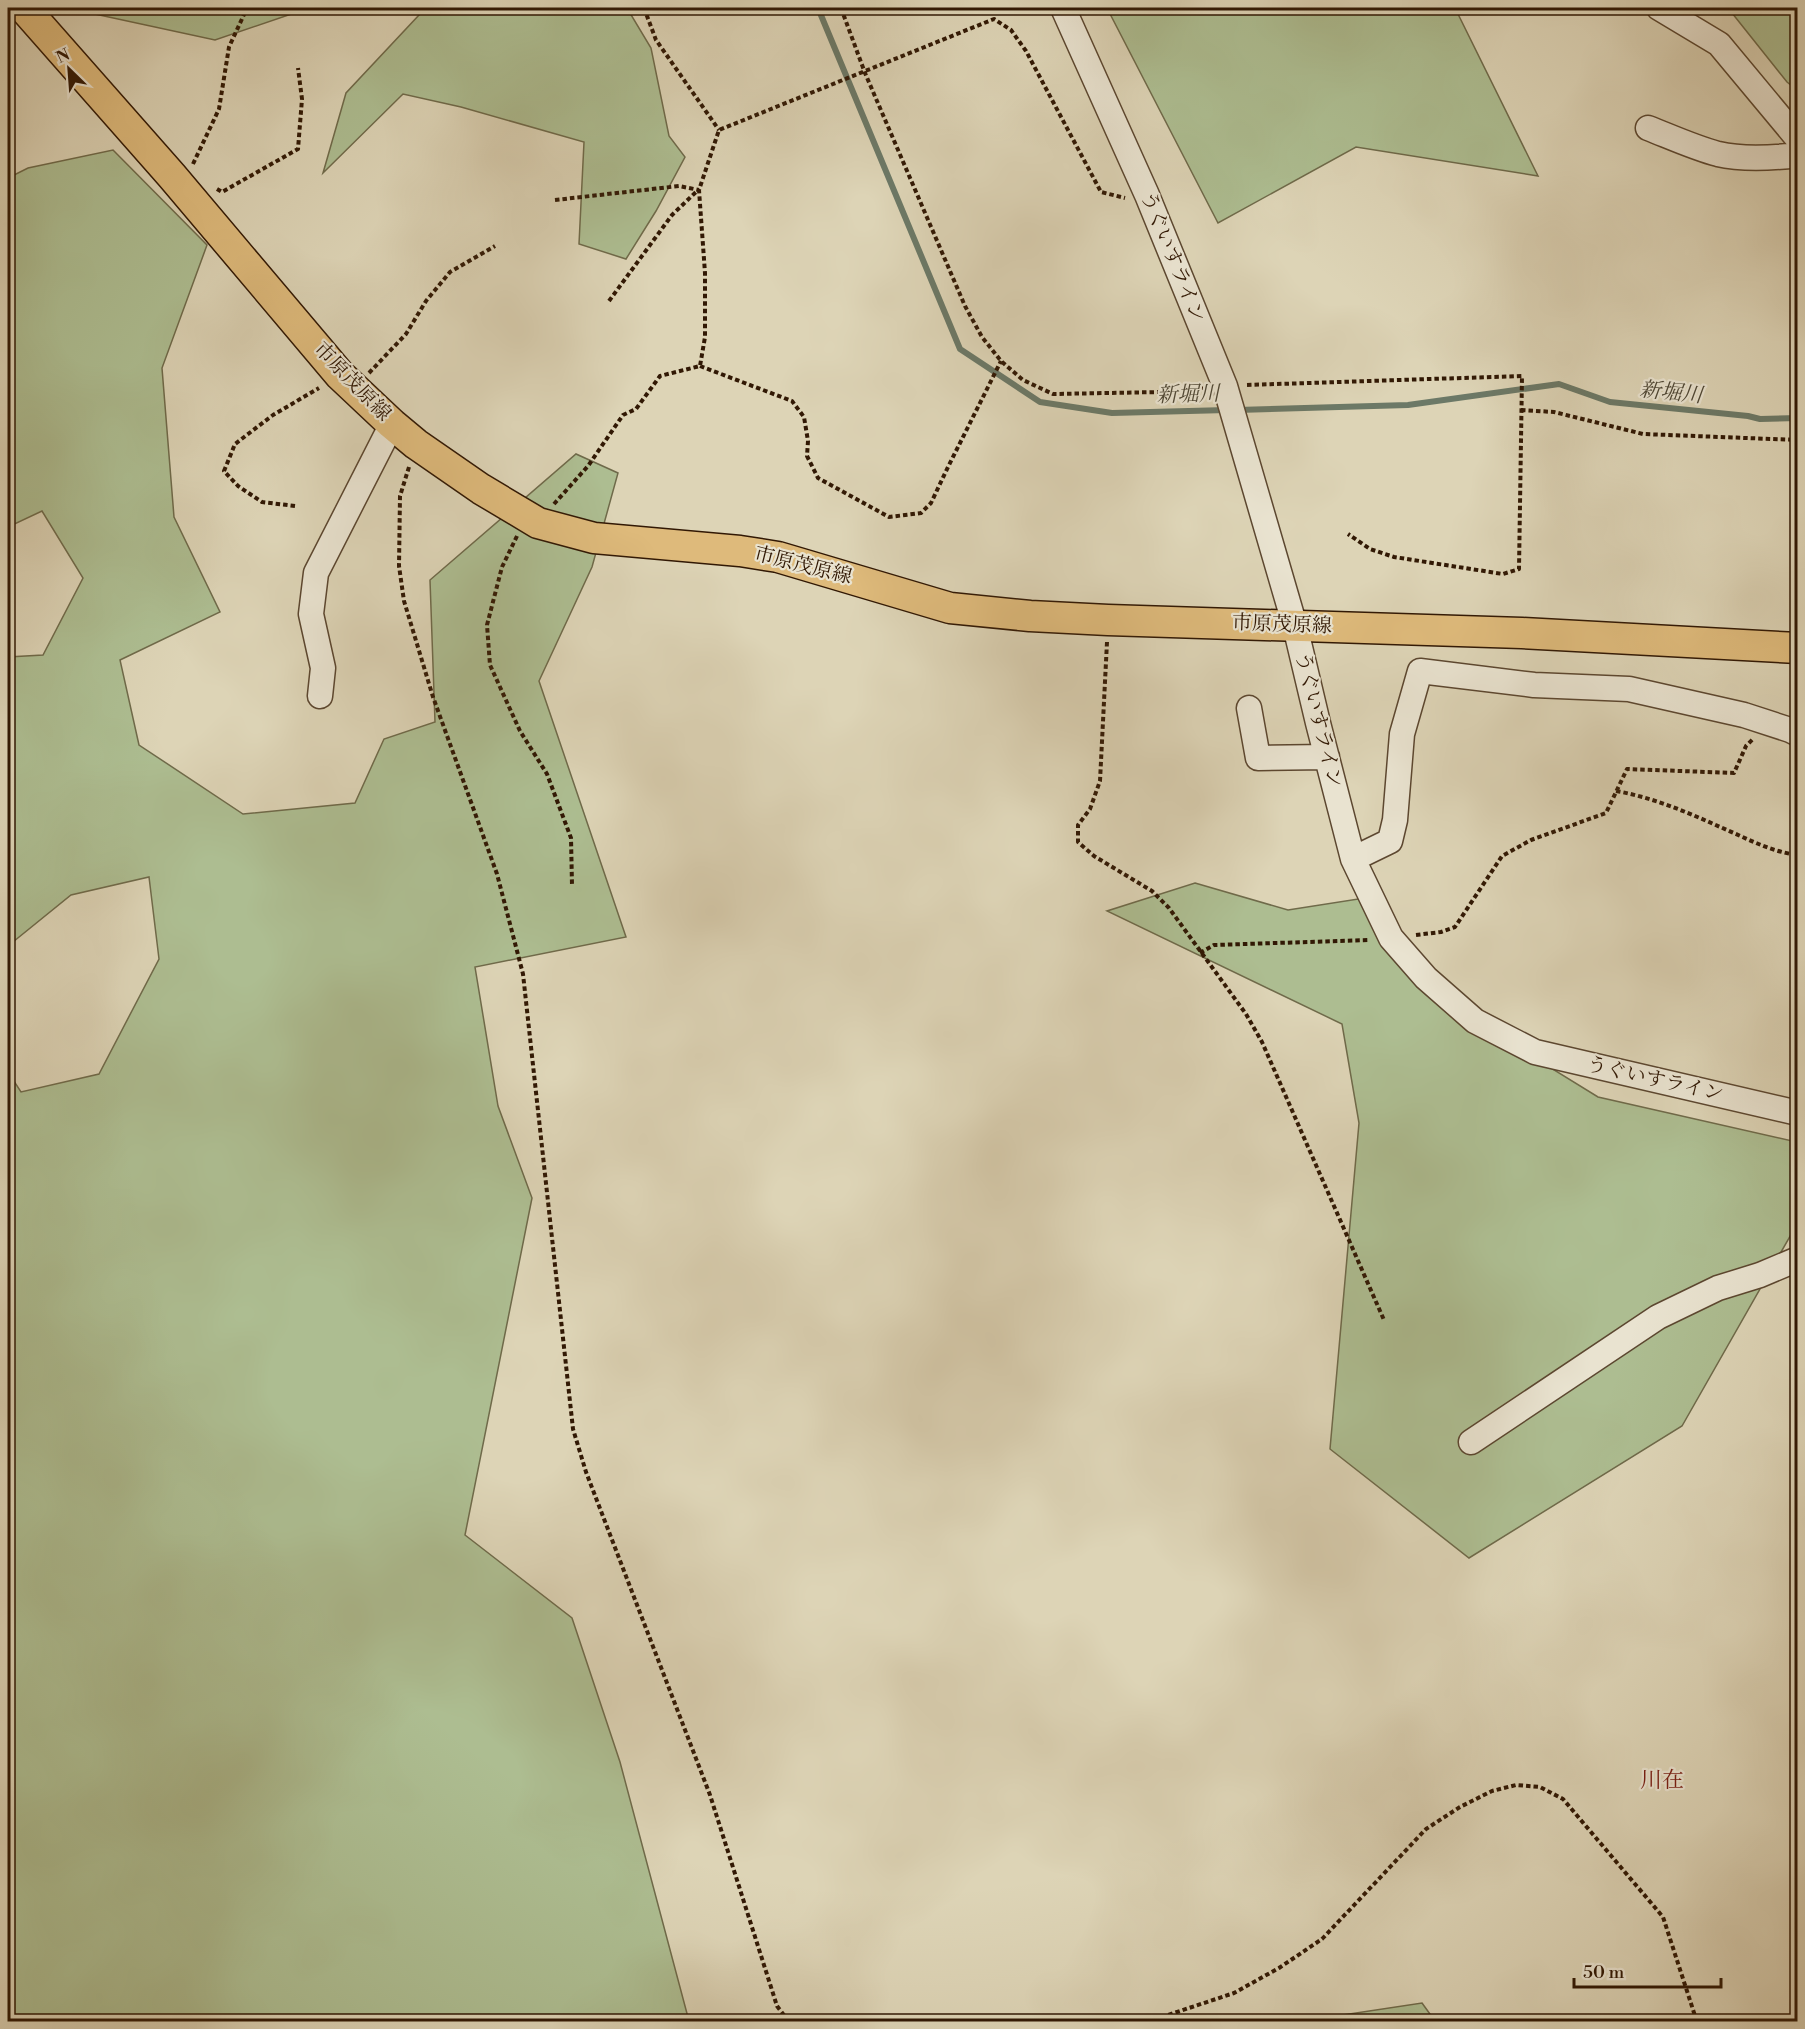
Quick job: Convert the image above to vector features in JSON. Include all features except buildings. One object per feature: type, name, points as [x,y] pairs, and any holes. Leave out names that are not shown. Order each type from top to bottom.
[{"type":"main road","name":"市原茂原線","points":[[24,8],[172,176],[347,382],[416,444],[481,489],[532,520],[594,538],[740,551],[778,557],[950,608],[1030,616],[1108,620],[1522,633],[1797,648]]},
{"type":"street","name":"うぐいすライン","points":[[1063,8],[1147,195],[1225,386],[1295,626],[1353,859],[1391,938],[1426,978],[1475,1021],[1535,1052],[1797,1113]]},
{"type":"street","points":[[1659,8],[1719,44],[1797,139]]},
{"type":"street","points":[[1648,128],[1718,154],[1743,157],[1797,155]]},
{"type":"street","points":[[320,696],[322,668],[311,614],[316,573],[392,424]]},
{"type":"street","points":[[1353,859],[1390,841],[1395,820],[1402,734],[1420,671],[1534,685],[1629,689],[1744,715],[1797,734]]},
{"type":"street","points":[[1249,708],[1258,758],[1327,757]]},
{"type":"street","points":[[1471,1442],[1658,1317],[1718,1288],[1760,1275],[1797,1259]]},
{"type":"path","points":[[191,167],[219,109],[230,47],[247,8]]},
{"type":"path","points":[[644,8],[656,40],[719,130]]},
{"type":"path","points":[[700,366],[705,337],[705,273],[699,190],[719,130],[994,19],[1011,30],[1026,51],[1101,192],[1126,199],[1147,195]]},
{"type":"path","points":[[208,184],[222,192],[298,149],[302,99],[298,68]]},
{"type":"path","points":[[555,200],[679,186],[699,190]]},
{"type":"path","points":[[609,301],[672,215],[699,190]]},
{"type":"path","points":[[295,506],[262,501],[238,486],[225,471],[235,444],[273,415],[347,382],[406,334],[426,301],[450,272],[495,246]]},
{"type":"path","points":[[573,885],[571,838],[547,774],[520,731],[490,665],[487,625],[502,567],[532,520],[588,466],[623,415],[636,409],[660,376],[700,366],[792,401],[804,417],[808,441],[807,456],[818,478],[889,517],[921,513],[932,503],[1001,361]]},
{"type":"path","points":[[1521,410],[1554,412],[1643,434],[1797,440]]},
{"type":"path","points":[[416,444],[400,496],[400,578],[404,601],[433,697],[497,874],[523,974],[573,1429],[586,1472],[710,1795],[777,2006],[789,2022]]},
{"type":"path","points":[[1108,620],[1100,780],[1090,808],[1078,825],[1078,842],[1094,856],[1152,891],[1169,908],[1246,1014],[1262,1042],[1384,1320]]},
{"type":"path","points":[[1200,953],[1214,945],[1358,941],[1441,932],[1455,927],[1502,856],[1531,840],[1606,813],[1627,769],[1734,773],[1746,746],[1769,723]]},
{"type":"path","points":[[1616,791],[1658,800],[1762,846],[1797,855]]},
{"type":"path","points":[[1147,2022],[1234,1993],[1279,1968],[1322,1939],[1426,1829],[1460,1806],[1492,1791],[1516,1785],[1540,1787],[1563,1799],[1663,1917],[1697,2022]]},
{"type":"green space","points":[[67,8],[309,8],[215,40]]},
{"type":"green space","points":[[417,8],[627,8],[651,48],[669,136],[685,157],[656,211],[626,259],[579,244],[584,142],[461,107],[403,94],[323,173],[346,93],[419,15]]},
{"type":"green space","points":[[1107,8],[1455,8],[1538,176],[1356,147],[1218,223]]},
{"type":"green space","points":[[1728,8],[1797,8],[1797,90],[1787,82]]},
{"type":"green space","points":[[113,150],[207,245],[162,368],[174,517],[220,612],[120,660],[139,745],[243,814],[355,803],[384,739],[435,722],[430,580],[576,454],[618,473],[592,567],[539,681],[626,937],[475,967],[498,1106],[532,1198],[465,1535],[572,1618],[620,1762],[689,2021],[8,2021],[8,1072],[21,1092],[99,1074],[159,959],[149,877],[71,895],[8,946],[8,657],[43,655],[83,578],[42,511],[8,529],[8,178],[28,168]]},
{"type":"green space","points":[[1195,883],[1288,910],[1371,897],[1475,1021],[1598,1097],[1797,1142],[1797,1224],[1682,1426],[1469,1558],[1330,1449],[1359,1123],[1342,1024],[1107,911]]},
{"type":"green space","points":[[1422,2003],[1435,2021],[1303,2021]]},
{"type":"waterway","name":"新堀川","points":[[818,8],[960,349],[1040,402],[1112,413],[1227,410]]},
{"type":"waterway","name":"新堀川","points":[[1237,410],[1408,405],[1559,384],[1610,402],[1760,419],[1798,418]]},
{"type":"district","name":"川在","points":[[1662,1780]]}]
